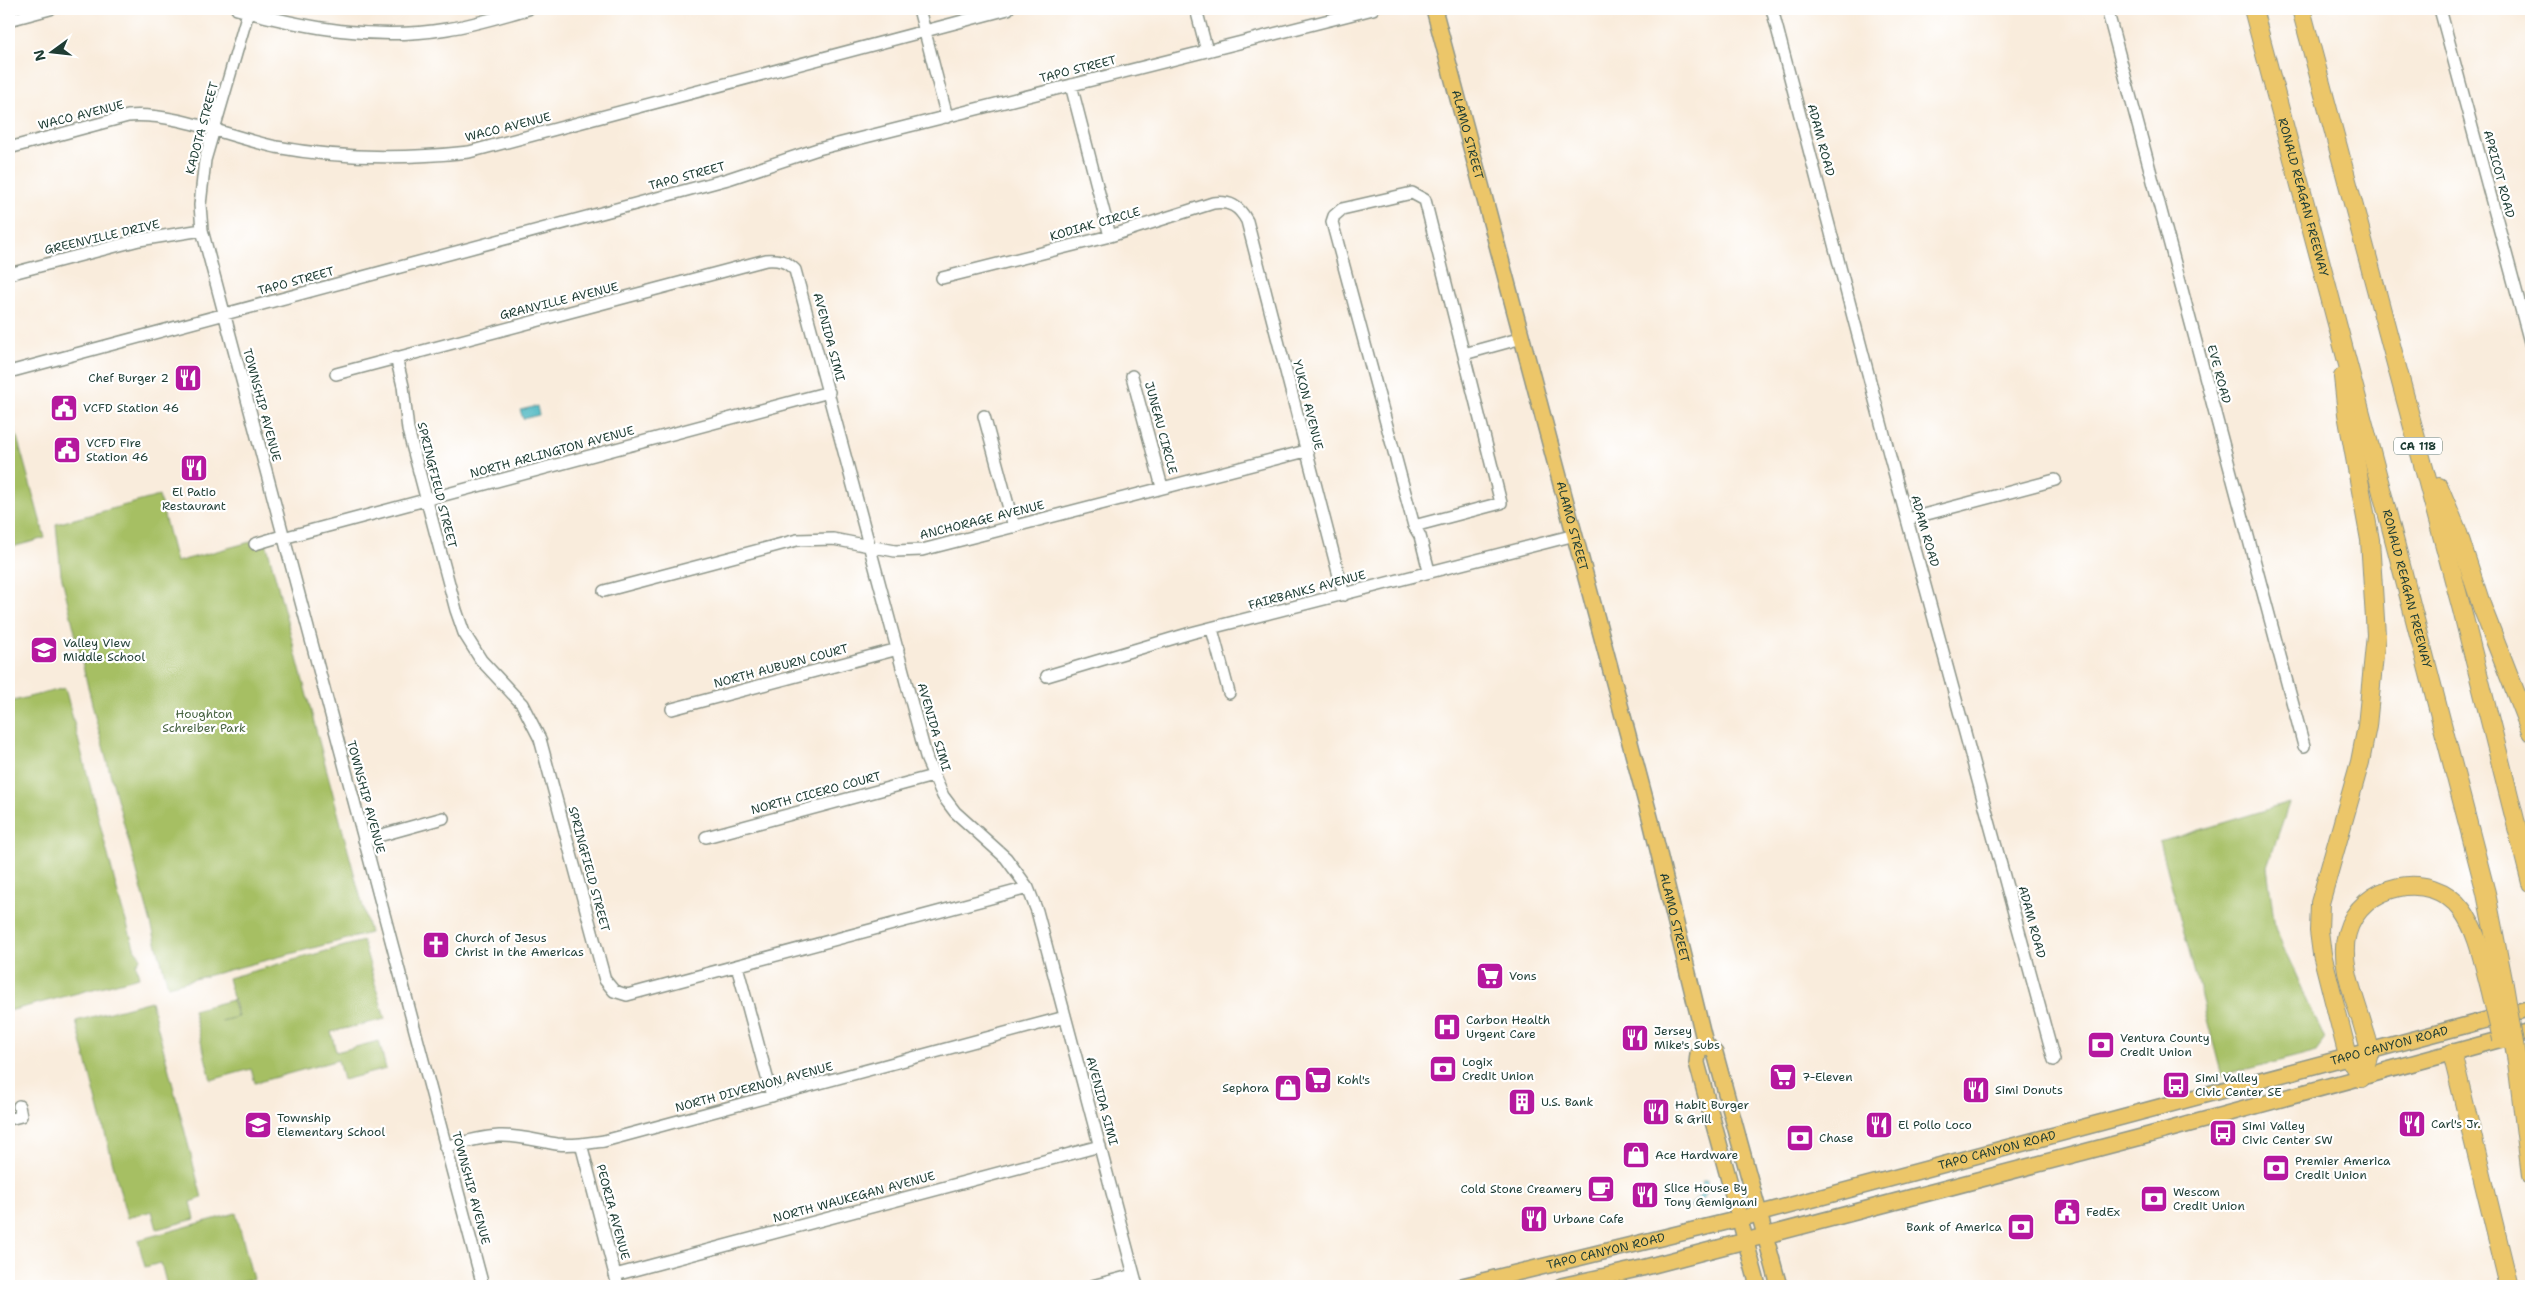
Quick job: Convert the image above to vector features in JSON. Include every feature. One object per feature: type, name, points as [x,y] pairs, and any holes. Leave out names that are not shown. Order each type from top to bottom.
[{"type":"highway","name":"RONALD REAGAN FREEWAY","points":[[2253,9],[2486,893],[2497,986]]},
{"type":"highway","name":"CA 118","points":[[2302,9],[2462,610],[2531,883]]},
{"type":"highway","points":[[2336,320],[2347,414],[2370,540],[2376,635],[2372,695],[2363,744],[2320,903],[2319,931],[2322,954],[2348,1056],[2361,1078]]},
{"type":"highway","points":[[2413,426],[2457,530],[2482,607],[2531,732]]},
{"type":"highway","points":[[2361,1078],[2369,1051],[2344,951],[2347,933],[2352,920],[2362,905],[2372,897],[2399,887],[2429,887],[2445,894],[2461,908],[2476,935],[2497,986],[2513,1063],[2531,1176]]},
{"type":"highway","points":[[2452,1053],[2509,1286]]},
{"type":"main road","name":"ALAMO STREET","points":[[1434,9],[1651,821],[1705,1044],[1715,1053],[1779,1286]]},
{"type":"main road","name":"TAPO CANYON ROAD","points":[[1462,1286],[1759,1214],[2531,1008]]},
{"type":"main road","name":"TAPO CANYON ROAD","points":[[1561,1286],[1642,1268],[2361,1078],[2531,1031]]},
{"type":"main road","points":[[1705,1044],[1698,1054],[1697,1063],[1758,1286]]},
{"type":"street","points":[[9,20],[50,9]]},
{"type":"street","points":[[237,9],[249,10],[305,27],[349,34],[406,34],[448,30],[528,9]]},
{"type":"street","points":[[919,9],[947,117]]},
{"type":"street","name":"WACO AVENUE","points":[[9,148],[128,116],[145,115],[199,126],[214,132],[276,147],[329,155],[387,158],[469,152],[1008,9]]},
{"type":"street","points":[[1196,9],[1206,51]]},
{"type":"street","name":"TAPO STREET","points":[[9,372],[728,179],[818,149],[1373,9]]},
{"type":"street","name":"ADAM ROAD","points":[[1772,9],[2054,1060]]},
{"type":"street","name":"EVE ROAD","points":[[2107,9],[2304,746]]},
{"type":"street","name":"APRICOT ROAD","points":[[2440,9],[2531,346]]},
{"type":"street","name":"KADOTA STREET","points":[[223,314],[202,230],[201,182],[249,10]]},
{"type":"street","points":[[1071,85],[1110,236]]},
{"type":"street","points":[[1414,526],[1501,503],[1425,200],[1412,193],[1342,210],[1334,216],[1332,222],[1414,526],[1420,536],[1429,571]]},
{"type":"street","name":"KODIAK CIRCLE","points":[[942,278],[1110,236],[1213,203],[1224,202],[1234,205],[1242,212],[1247,221]]},
{"type":"street","name":"YUKON AVENUE","points":[[1247,221],[1344,595]]},
{"type":"street","name":"GREENVILLE DRIVE","points":[[9,274],[138,240],[202,230]]},
{"type":"street","name":"GRANVILLE AVENUE","points":[[336,374],[567,315],[766,260],[788,263]]},
{"type":"street","name":"AVENIDA SIMI","points":[[788,263],[795,270],[799,280],[933,776],[955,812],[1006,858],[1028,888],[1037,911],[1136,1281]]},
{"type":"street","name":"TOWNSHIP AVENUE","points":[[223,314],[483,1286]]},
{"type":"street","points":[[1464,354],[1522,338]]},
{"type":"street","name":"SPRINGFIELD STREET","points":[[396,358],[403,386],[408,430],[456,610],[464,633],[481,660],[522,704],[540,738],[609,986],[620,994],[626,995],[1028,888]]},
{"type":"street","name":"JUNEAU CIRCLE","points":[[1132,376],[1162,487]]},
{"type":"street","name":"NORTH ARLINGTON AVENUE","points":[[255,544],[829,392]]},
{"type":"street","points":[[984,416],[1014,527]]},
{"type":"street","name":"ANCHORAGE AVENUE","points":[[604,591],[797,540],[833,539],[894,551],[922,550],[1306,451]]},
{"type":"street","points":[[1908,519],[2055,480]]},
{"type":"street","name":"FAIRBANKS AVENUE","points":[[1047,676],[1212,629],[1429,571],[1575,535]]},
{"type":"street","points":[[1212,629],[1229,693]]},
{"type":"street","name":"NORTH AUBURN COURT","points":[[672,709],[898,649]]},
{"type":"street","name":"NORTH CICERO COURT","points":[[706,837],[933,776]]},
{"type":"street","points":[[364,840],[443,818]]},
{"type":"street","points":[[737,966],[772,1096]]},
{"type":"street","name":"NORTH DIVERNON AVENUE","points":[[445,1147],[476,1139],[500,1136],[521,1137],[558,1144],[604,1141],[1065,1017]]},
{"type":"street","points":[[9,1119],[21,1116],[19,1106]]},
{"type":"street","name":"PEORIA AVENUE","points":[[581,1144],[617,1281]]},
{"type":"street","name":"NORTH WAUKEGAN AVENUE","points":[[617,1281],[1100,1146]]},
{"type":"street","points":[[1092,1286],[1136,1281]]},
{"type":"green space","points":[[9,408],[45,538],[9,548]]},
{"type":"green space","name":"Houghton Schreiber Park","points":[[159,496],[176,562],[265,538],[370,933],[168,986],[97,725],[61,574],[56,524]]},
{"type":"green space","points":[[65,688],[120,902],[135,950],[141,957],[136,964],[139,977],[9,1011],[9,702]]},
{"type":"green space","points":[[2289,803],[2267,867],[2275,928],[2325,1040],[2317,1051],[2222,1076],[2160,842]]},
{"type":"green space","points":[[363,941],[385,1019],[331,1032],[336,1052],[379,1041],[386,1069],[343,1080],[338,1060],[255,1083],[251,1069],[211,1080],[193,1010],[232,1000],[237,1017],[221,1021],[238,1017],[228,978]]},
{"type":"green space","points":[[151,1001],[202,1198],[191,1202],[195,1219],[157,1229],[152,1211],[127,1218],[76,1021]]},
{"type":"green space","points":[[236,1213],[253,1279],[226,1286],[167,1286],[161,1263],[145,1267],[138,1240]]},
{"type":"water","points":[[537,406],[539,415],[523,419],[520,410]]},
{"type":"water","points":[[1703,1180],[1707,1180],[1706,1193],[1702,1200],[1692,1209],[1690,1205],[1701,1194]]},
{"type":"place","name":"Chef Burger 2","points":[[188,378]]},
{"type":"place","name":"VCFD Station 46","points":[[64,408]]},
{"type":"place","name":"VCFD Fire Station 46","points":[[67,450]]},
{"type":"place","name":"El Patio Restaurant","points":[[194,468]]},
{"type":"place","name":"Valley View Middle School","points":[[44,650]]},
{"type":"place","name":"Church of Jesus Christ in the Americas","points":[[436,945]]},
{"type":"place","name":"Vons","points":[[1490,976]]},
{"type":"place","name":"Carbon Health Urgent Care","points":[[1447,1027]]},
{"type":"place","name":"Jersey Mike's Subs","points":[[1635,1038]]},
{"type":"place","name":"Ventura County Credit Union","points":[[2101,1045]]},
{"type":"place","name":"Logix Credit Union","points":[[1443,1069]]},
{"type":"place","name":"7-Eleven","points":[[1783,1077]]},
{"type":"place","name":"Kohl's","points":[[1318,1080]]},
{"type":"place","name":"Simi Valley Civic Center SE","points":[[2176,1085]]},
{"type":"place","name":"Sephora","points":[[1288,1088]]},
{"type":"place","name":"Simi Donuts","points":[[1976,1090]]},
{"type":"place","name":"U.S. Bank","points":[[1522,1102]]},
{"type":"place","name":"Habit Burger & Grill","points":[[1656,1112]]},
{"type":"place","name":"Carl's Jr.","points":[[2412,1124]]},
{"type":"place","name":"Township Elementary School","points":[[258,1125]]},
{"type":"place","name":"El Pollo Loco","points":[[1879,1125]]},
{"type":"place","name":"Simi Valley Civic Center SW","points":[[2223,1133]]},
{"type":"place","name":"Chase","points":[[1800,1138]]},
{"type":"place","name":"Ace Hardware","points":[[1636,1155]]},
{"type":"place","name":"Premier America Credit Union","points":[[2276,1168]]},
{"type":"place","name":"Cold Stone Creamery","points":[[1601,1189]]},
{"type":"place","name":"Slice House By Tony Gemignani","points":[[1645,1195]]},
{"type":"place","name":"Wescom Credit Union","points":[[2154,1199]]},
{"type":"place","name":"FedEx","points":[[2067,1212]]},
{"type":"place","name":"Urbane Cafe","points":[[1534,1219]]},
{"type":"place","name":"Bank of America","points":[[2021,1227]]}]
